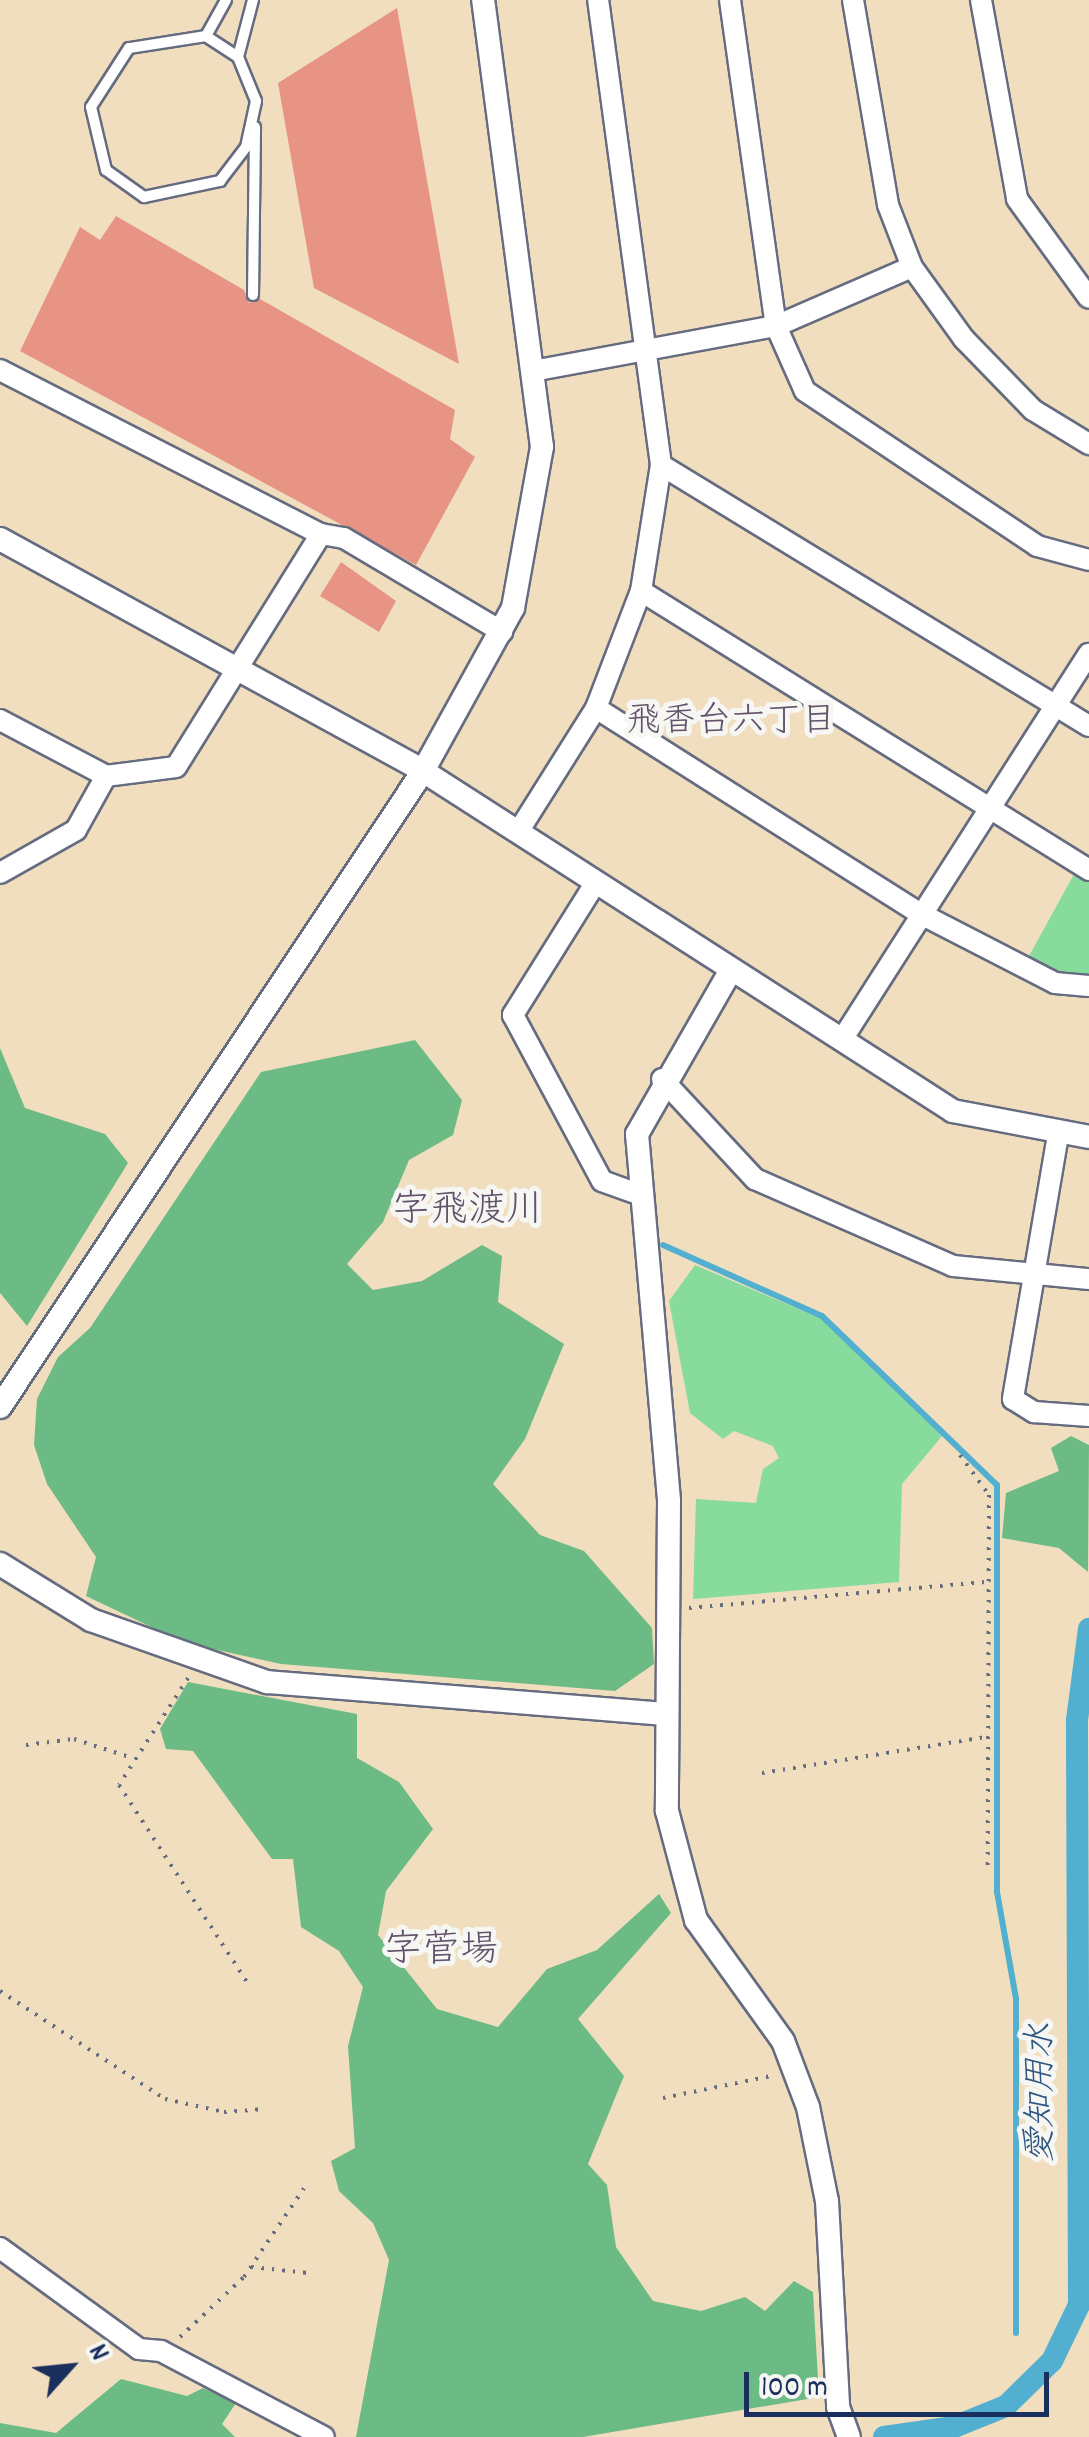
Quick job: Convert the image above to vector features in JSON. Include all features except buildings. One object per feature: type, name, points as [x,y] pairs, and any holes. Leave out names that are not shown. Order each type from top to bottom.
[{"type":"street","points":[[0,1407],[422,771],[502,632],[538,504],[538,370],[482,0]]},
{"type":"street","points":[[518,832],[596,708],[642,591],[661,464],[598,0]]},
{"type":"street","points":[[730,0],[776,326],[806,391],[1037,546],[1089,560]]},
{"type":"street","points":[[852,0],[888,205],[912,267],[964,340],[1033,410],[1089,444]]},
{"type":"street","points":[[981,0],[1017,199],[1089,298]]},
{"type":"street","points":[[538,370],[646,356],[776,326],[912,267]]},
{"type":"street","points":[[0,370],[321,534],[344,538],[502,632]]},
{"type":"street","points":[[661,464],[1089,726]]},
{"type":"street","points":[[0,720],[106,776],[176,766],[321,534]]},
{"type":"street","points":[[0,539],[242,664],[422,771],[953,1111],[1058,1135],[1089,1137]]},
{"type":"street","points":[[642,591],[1089,870]]},
{"type":"street","points":[[843,1038],[1089,654]]},
{"type":"street","points":[[596,708],[921,914],[1056,982],[1089,986]]},
{"type":"street","points":[[0,874],[76,830],[106,776]]},
{"type":"street","points":[[596,882],[513,1015],[602,1182],[636,1193]]},
{"type":"street","points":[[731,970],[662,1079],[637,1134],[636,1193],[669,1500],[664,1714],[667,1811],[685,1896],[796,2071],[826,2201],[846,2429]]},
{"type":"street","points":[[662,1079],[755,1179],[953,1266],[1089,1279]]},
{"type":"street","points":[[1058,1135],[1013,1399],[1034,1412],[1089,1416]]},
{"type":"street","points":[[0,1564],[91,1620],[194,1660],[333,1690],[664,1714]]},
{"type":"street","points":[[0,2248],[139,2349],[161,2352],[324,2437]]},
{"type":"lane","points":[[206,36],[226,0]]},
{"type":"lane","points":[[238,56],[253,0]]},
{"type":"lane","points":[[252,295],[256,100],[238,56],[206,36],[128,48],[102,82],[91,107],[106,170],[144,197],[220,181],[246,147],[256,100]]},
{"type":"path","points":[[960,1455],[989,1495],[988,1871]]},
{"type":"path","points":[[669,1610],[988,1582]]},
{"type":"path","points":[[194,1660],[132,1758],[121,1790],[248,1984]]},
{"type":"path","points":[[762,1772],[986,1737]]},
{"type":"path","points":[[26,1745],[74,1739],[132,1758]]},
{"type":"path","points":[[0,1991],[165,2098],[224,2112],[265,2109]]},
{"type":"path","points":[[662,2098],[796,2071]]},
{"type":"path","points":[[161,2352],[252,2266],[304,2188]]},
{"type":"path","points":[[252,2266],[308,2273]]},
{"type":"green space","points":[[1079,865],[1089,870],[1089,986],[1023,967]]},
{"type":"green space","points":[[415,1040],[462,1100],[453,1135],[409,1160],[383,1222],[347,1264],[373,1290],[422,1281],[482,1245],[502,1256],[498,1302],[564,1344],[525,1439],[493,1484],[540,1535],[584,1551],[652,1628],[654,1664],[615,1691],[281,1664],[185,1643],[86,1596],[96,1557],[47,1484],[34,1445],[37,1399],[58,1357],[90,1328],[261,1072]]},
{"type":"green space","points":[[0,1048],[25,1108],[105,1134],[128,1163],[27,1326],[0,1293]]},
{"type":"green space","points":[[695,1265],[824,1320],[942,1436],[902,1484],[899,1582],[693,1599],[696,1499],[756,1503],[763,1469],[779,1458],[773,1446],[734,1431],[723,1439],[690,1413],[669,1301]]},
{"type":"green space","points":[[1071,1436],[1089,1445],[1088,1572],[1059,1548],[1002,1538],[1006,1493],[1059,1471],[1051,1448]]},
{"type":"green space","points":[[188,1682],[357,1714],[357,1758],[399,1782],[433,1829],[386,1891],[378,1935],[437,2009],[498,2027],[547,1969],[597,1950],[659,1894],[671,1913],[578,2019],[624,2076],[588,2164],[607,2185],[616,2247],[653,2301],[701,2311],[745,2297],[765,2311],[794,2281],[813,2292],[819,2397],[583,2437],[356,2437],[389,2260],[373,2223],[339,2191],[331,2161],[355,2148],[348,2046],[363,1987],[339,1951],[301,1927],[293,1859],[272,1859],[193,1751],[166,1749],[160,1729]]},
{"type":"green space","points":[[121,2379],[187,2396],[203,2388],[236,2403],[222,2424],[235,2437],[0,2437],[0,2423],[56,2433]]},
{"type":"waterway","points":[[663,1245],[822,1316],[997,1485],[997,1892],[1016,1999],[1016,2333]]},
{"type":"waterway","name":"愛知用水","points":[[884,2437],[954,2427],[1006,2406],[1052,2361],[1079,2305],[1077,1720],[1089,1629]]},
{"type":"district","name":"飛香台六丁目","points":[[731,723]]},
{"type":"district","name":"字飛渡川","points":[[468,1213]]},
{"type":"district","name":"字菅場","points":[[441,1953]]}]
